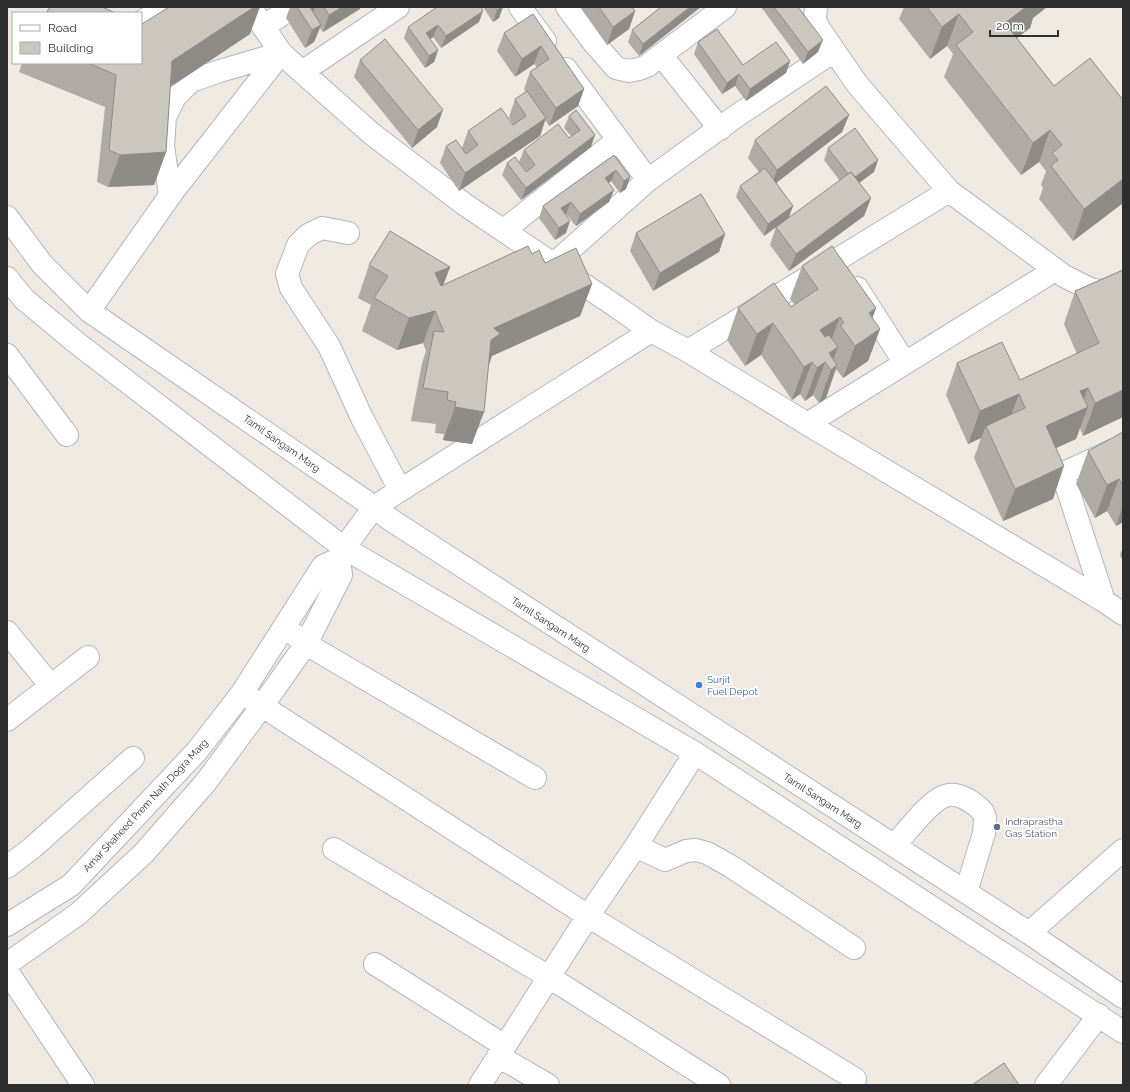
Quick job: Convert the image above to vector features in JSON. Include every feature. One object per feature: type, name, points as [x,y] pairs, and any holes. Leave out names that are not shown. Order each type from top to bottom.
[{"type":"street","points":[[142,21],[166,7]]},
{"type":"street","points":[[250,7],[282,52],[302,72],[372,134],[464,204],[650,331],[688,351],[807,424],[1104,601],[1123,614]]},
{"type":"street","points":[[263,27],[293,7]]},
{"type":"street","points":[[302,72],[398,7]]},
{"type":"street","points":[[520,7],[648,180]]},
{"type":"street","points":[[567,7],[594,43],[616,68],[629,71],[647,66],[725,7]]},
{"type":"street","points":[[812,11],[818,27],[857,84],[949,191],[1055,270],[1074,282],[1090,289],[1123,295]]},
{"type":"street","points":[[554,264],[648,180],[834,51]]},
{"type":"street","points":[[89,311],[170,195],[282,52]]},
{"type":"street","points":[[170,195],[164,146],[164,125],[165,118],[175,97],[191,81],[282,52]]},
{"type":"street","points":[[661,55],[720,129]]},
{"type":"street","points":[[504,230],[618,140]]},
{"type":"street","points":[[688,351],[949,191]]},
{"type":"street","name":"Tamil Sangam Marg","points":[[7,217],[42,264],[89,311],[374,507],[390,520],[966,892],[1123,997]]},
{"type":"street","points":[[348,233],[322,228],[308,235],[298,245],[287,274],[291,288],[329,346],[362,418],[400,490]]},
{"type":"street","points":[[839,259],[905,363]]},
{"type":"street","points":[[807,424],[1055,270]]},
{"type":"street","points":[[7,278],[24,299],[78,344],[342,554],[695,753],[1123,1032]]},
{"type":"street","points":[[7,964],[78,914],[144,853],[206,782],[306,644],[340,575],[342,554],[374,507],[650,331]]},
{"type":"street","points":[[9,363],[67,436]]},
{"type":"street","points":[[1104,601],[1064,475],[1068,471],[1123,446]]},
{"type":"street","name":"Amar Shaheed Prem Nath Dogra Marg","points":[[7,925],[71,885],[198,751],[242,693],[323,566],[342,554]]},
{"type":"street","points":[[285,627],[306,644],[535,778]]},
{"type":"street","points":[[7,632],[51,686]]},
{"type":"street","points":[[7,720],[88,657]]},
{"type":"street","points":[[242,693],[588,916],[855,1079]]},
{"type":"street","points":[[480,1085],[588,916],[636,846],[695,753]]},
{"type":"street","points":[[7,867],[32,848],[133,758]]},
{"type":"street","points":[[894,846],[927,809],[939,798],[946,795],[954,795],[972,802],[983,812],[986,826],[966,892]]},
{"type":"street","points":[[636,846],[665,860],[686,851],[696,850],[707,853],[732,867],[854,948]]},
{"type":"street","points":[[334,850],[550,976],[719,1085]]},
{"type":"street","points":[[1029,933],[1123,850]]},
{"type":"street","points":[[375,964],[502,1051],[548,1085]]},
{"type":"street","points":[[7,971],[83,1085]]},
{"type":"street","points":[[1046,1085],[1099,1015]]},
{"type":"building","points":[[50,7],[102,7],[114,12],[47,12]]},
{"type":"building","points":[[169,7],[254,7],[172,61],[166,152],[120,155],[109,150],[116,75],[90,64],[142,64],[142,24]]},
{"type":"building","points":[[297,7],[310,7],[321,25],[312,30]]},
{"type":"building","points":[[324,7],[342,7],[329,15]]},
{"type":"building","points":[[437,7],[481,7],[483,11],[446,36],[438,25],[426,33],[438,50],[429,56],[408,27]]},
{"type":"building","points":[[495,7],[502,7],[497,10]]},
{"type":"building","points":[[599,7],[632,7],[635,11],[613,27]]},
{"type":"building","points":[[661,7],[690,7],[643,44],[632,30]]},
{"type":"building","points":[[774,7],[798,7],[823,40],[808,52]]},
{"type":"building","points":[[927,7],[1026,7],[1005,23],[1054,86],[1090,58],[1123,100],[1123,179],[1084,209],[1051,166],[1058,160],[1052,153],[1062,145],[1050,130],[1033,143],[956,45],[973,32],[959,14],[942,27]]},
{"type":"building","points":[[533,14],[584,89],[556,108],[530,72],[549,59],[541,46],[522,59],[504,33]]},
{"type":"building","points":[[717,29],[743,65],[776,42],[790,61],[750,89],[739,74],[727,83],[698,42]]},
{"type":"building","points":[[385,39],[443,110],[418,130],[360,60]]},
{"type":"building","points":[[826,86],[849,115],[777,170],[755,140]]},
{"type":"building","points":[[527,91],[546,118],[465,173],[446,146],[456,140],[466,154],[478,145],[468,131],[501,108],[513,125],[526,116],[515,99]]},
{"type":"building","points":[[576,110],[595,135],[526,188],[507,163],[515,157],[526,172],[535,165],[524,150],[558,124],[569,138],[580,130],[569,116]]},
{"type":"building","points":[[855,128],[878,160],[855,177],[851,172],[848,174],[828,148]]},
{"type":"building","points":[[614,155],[630,177],[624,181],[616,170],[605,178],[614,190],[580,214],[571,202],[561,208],[570,221],[559,228],[543,206]]},
{"type":"building","points":[[765,168],[793,206],[768,224],[740,186]]},
{"type":"building","points":[[851,172],[871,198],[796,254],[776,227]]},
{"type":"building","points":[[701,194],[725,234],[660,273],[636,233]]},
{"type":"building","points":[[390,231],[450,267],[435,273],[441,286],[528,246],[532,254],[539,250],[545,263],[576,248],[592,284],[494,328],[500,334],[491,340],[484,412],[455,407],[456,402],[447,400],[448,392],[423,388],[434,331],[444,332],[435,311],[409,318],[374,298],[388,276],[369,265]]},
{"type":"building","points":[[832,246],[876,308],[869,313],[880,329],[855,346],[840,325],[844,323],[840,317],[820,330],[825,337],[829,335],[838,347],[829,353],[837,365],[831,370],[825,362],[817,368],[812,362],[804,367],[773,323],[757,334],[738,308],[774,283],[791,307],[818,289],[802,266]]},
{"type":"building","points":[[1123,270],[1123,390],[1095,403],[1088,388],[1080,391],[1088,407],[1046,426],[1064,466],[1015,489],[986,426],[1025,408],[1019,394],[980,411],[957,363],[1002,342],[1020,380],[1099,343],[1075,291]]},
{"type":"building","points":[[1123,432],[1123,486],[1119,479],[1107,485],[1088,451]]},
{"type":"building","points":[[1004,1063],[1019,1085],[972,1085]]},
{"type":"place","name":"Surjit Fuel Depot","points":[[699,685]]},
{"type":"place","name":"Indraprastha Gas Station","points":[[997,827]]}]
